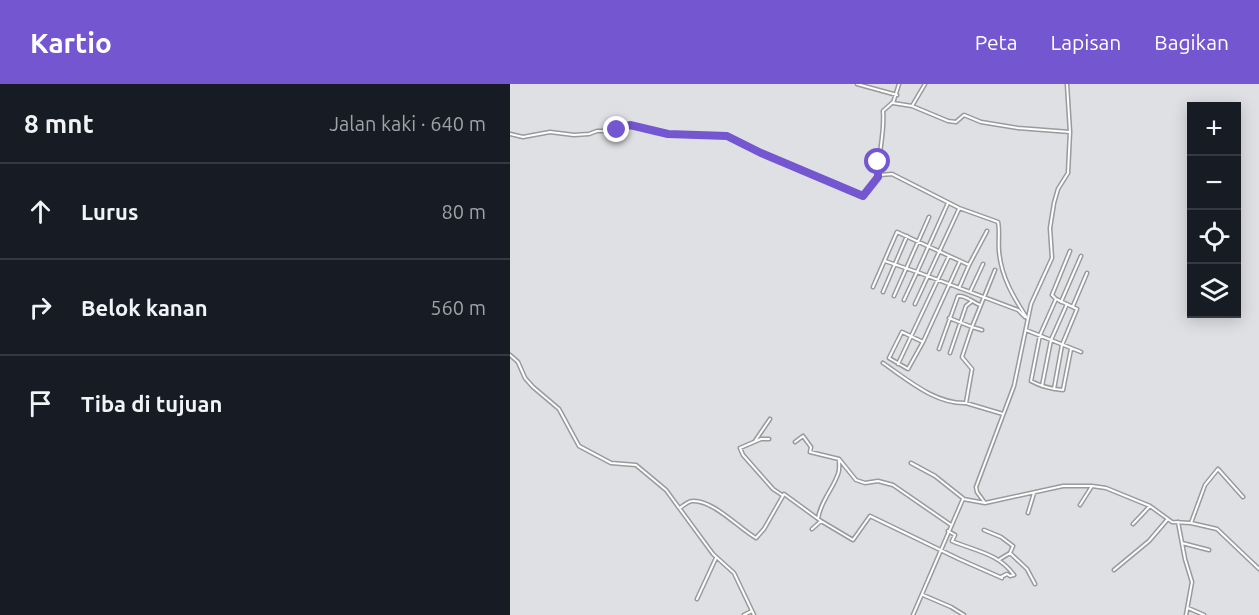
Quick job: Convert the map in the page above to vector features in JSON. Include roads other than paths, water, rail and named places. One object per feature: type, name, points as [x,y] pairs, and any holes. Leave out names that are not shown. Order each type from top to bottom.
[{"type":"street","points":[[857,84],[897,94]]},
{"type":"street","points":[[878,177],[878,159],[885,125],[883,111],[893,102],[899,84]]},
{"type":"street","points":[[912,106],[925,84]]},
{"type":"street","points":[[985,503],[976,487],[1018,372],[1031,304],[1052,258],[1050,228],[1053,203],[1068,173],[1070,132],[1067,84]]},
{"type":"street","points":[[893,102],[912,106],[953,122],[964,115],[981,122],[1018,129],[1070,132]]},
{"type":"street","points":[[510,134],[523,137],[550,132],[589,135],[597,131],[615,131],[630,125],[668,134],[724,135],[859,195],[864,195],[881,174],[892,174],[959,208],[998,222],[999,253],[1004,276],[1016,302],[1027,318]]},
{"type":"street","points":[[904,300],[948,202]]},
{"type":"street","points":[[915,304],[959,208]]},
{"type":"street","points":[[894,296],[929,217]]},
{"type":"street","points":[[959,288],[987,231]]},
{"type":"street","points":[[873,287],[897,232],[969,265]]},
{"type":"street","points":[[883,292],[907,236]]},
{"type":"street","points":[[1054,389],[1062,345],[1077,309],[1052,295],[1070,251]]},
{"type":"street","points":[[898,364],[949,256]]},
{"type":"street","points":[[1061,302],[1081,256]]},
{"type":"street","points":[[885,261],[1018,310],[1027,318]]},
{"type":"street","points":[[923,342],[902,332],[888,356],[908,369],[923,342],[960,261]]},
{"type":"street","points":[[970,292],[983,264]]},
{"type":"street","points":[[966,403],[972,369],[962,357],[983,296],[995,270]]},
{"type":"street","points":[[1073,306],[1087,273]]},
{"type":"street","points":[[939,349],[958,296],[966,297],[971,302],[980,305]]},
{"type":"street","points":[[1056,299],[1040,335],[1032,382],[1063,390],[1071,349]]},
{"type":"street","points":[[950,353],[966,306],[971,302]]},
{"type":"street","points":[[1042,386],[1051,340],[1067,304]]},
{"type":"street","points":[[949,318],[982,330]]},
{"type":"street","points":[[1026,330],[1081,352]]},
{"type":"street","points":[[510,355],[518,362],[525,378],[533,387],[559,409],[579,446],[611,463],[636,465],[666,490],[716,558],[734,573],[753,613],[744,615]]},
{"type":"street","points":[[884,363],[937,397],[949,402],[966,403],[1003,414]]},
{"type":"street","points":[[755,441],[770,419]]},
{"type":"street","points":[[795,442],[803,436],[811,447],[810,452],[839,459],[856,480],[893,485],[951,525]]},
{"type":"street","points":[[769,439],[755,441],[742,447],[740,448],[741,453],[773,489],[786,495],[820,520],[854,540],[870,516],[1002,578],[1007,573],[1010,576],[1014,575],[1000,559],[982,553],[977,548],[952,541],[954,535],[948,531]]},
{"type":"street","points":[[812,529],[820,520],[820,507],[834,485],[839,459]]},
{"type":"street","points":[[911,463],[935,476],[964,499],[985,503],[1063,486],[1092,486],[1122,494],[1150,506],[1167,519],[1219,531],[1259,569]]},
{"type":"street","points":[[1191,523],[1205,485],[1218,469],[1244,496]]},
{"type":"street","points":[[1080,505],[1092,486]]},
{"type":"street","points":[[1028,513],[1034,493]]},
{"type":"street","points":[[680,508],[692,501],[701,502],[756,538],[770,520],[782,495]]},
{"type":"street","points":[[913,615],[964,499]]},
{"type":"street","points":[[1133,524],[1150,506]]},
{"type":"street","points":[[1114,570],[1149,541],[1167,519]]},
{"type":"street","points":[[1178,522],[1192,582],[1186,615]]},
{"type":"street","points":[[984,530],[1001,537],[1013,546],[1010,552],[1000,559]]},
{"type":"street","points":[[1182,543],[1209,550]]},
{"type":"street","points":[[1010,552],[1027,569],[1035,584]]},
{"type":"street","points":[[698,599],[716,558]]},
{"type":"street","points":[[923,595],[964,615]]},
{"type":"street","points":[[1188,608],[1204,615]]}]
